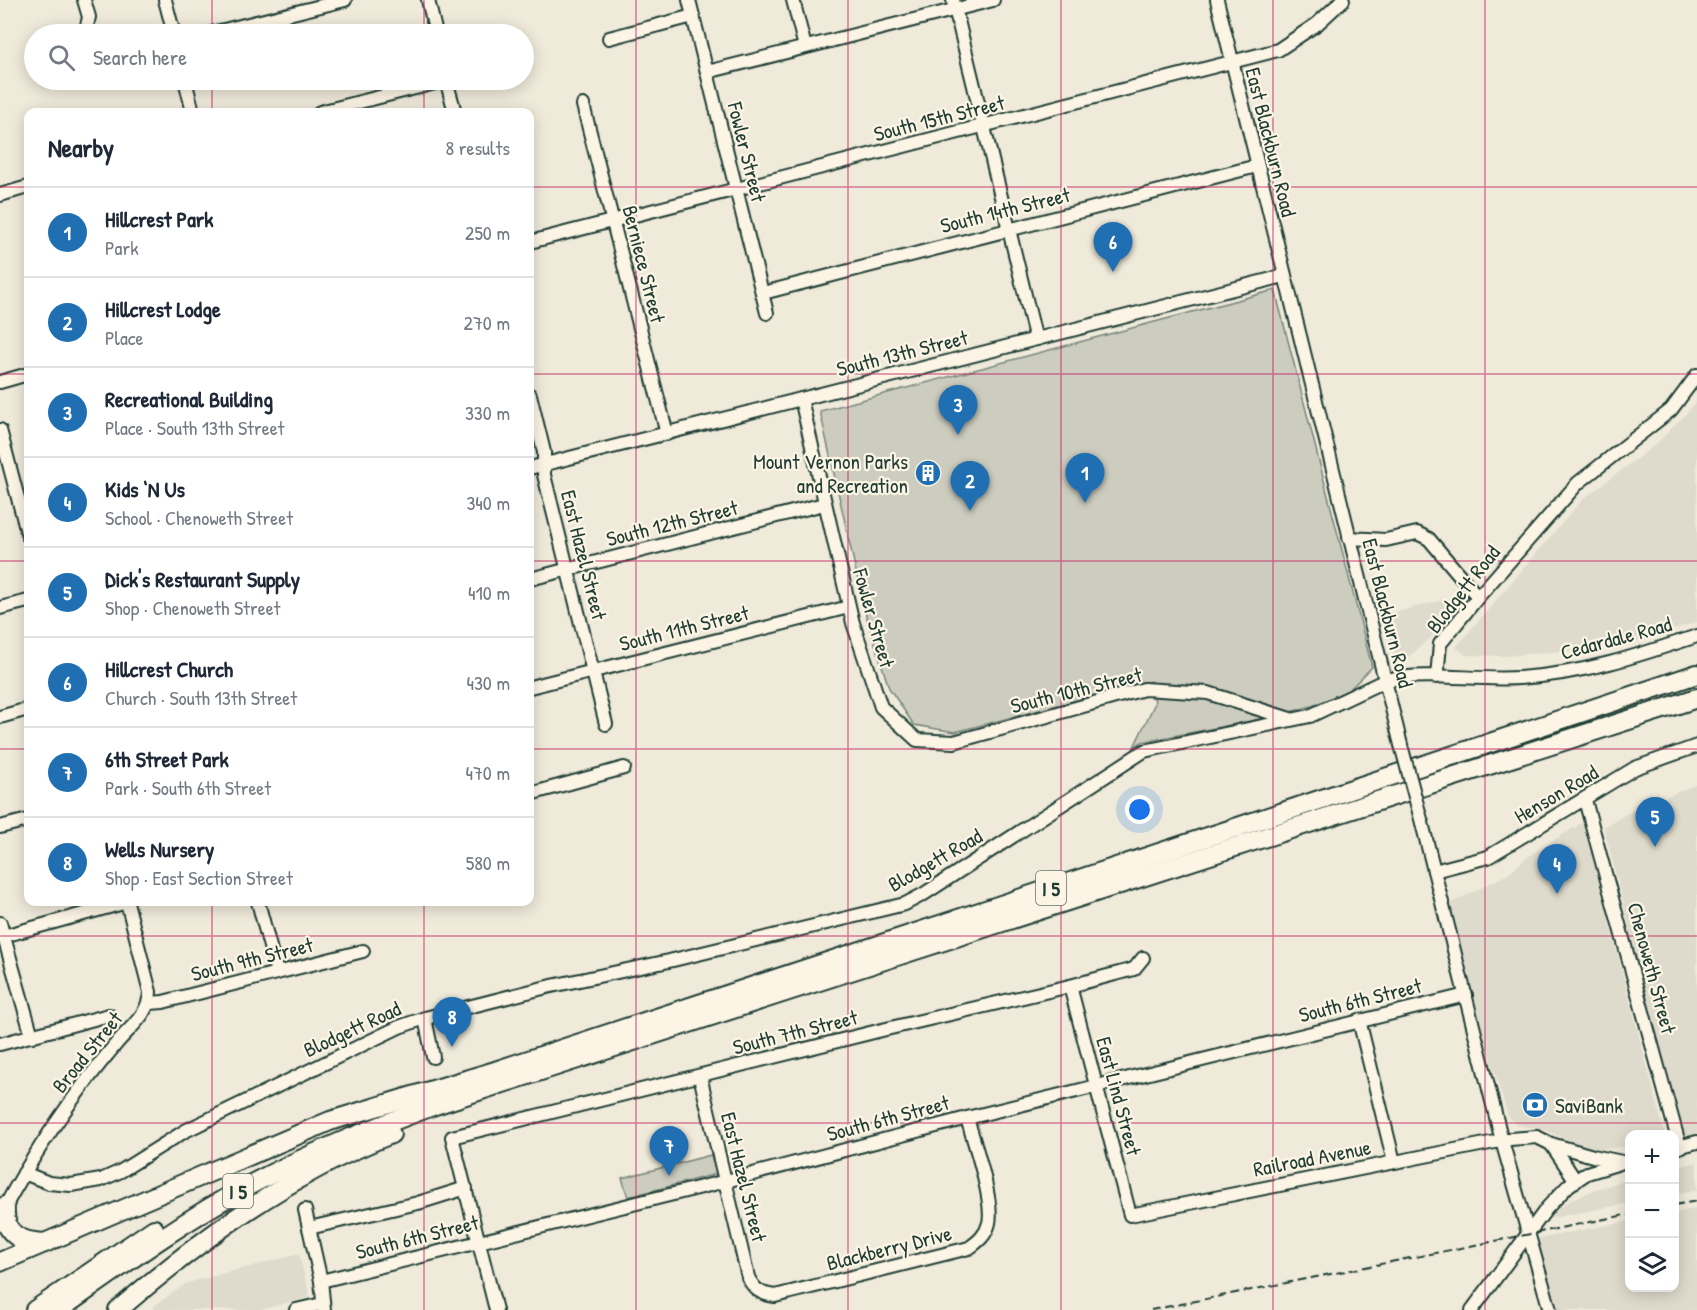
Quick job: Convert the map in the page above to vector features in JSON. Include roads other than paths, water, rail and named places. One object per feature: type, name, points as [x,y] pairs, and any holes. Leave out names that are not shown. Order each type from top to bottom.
[{"type":"highway","name":"I 5","points":[[35,1310],[199,1200],[266,1164],[403,1100],[1235,828],[1697,674]]},
{"type":"highway","name":"I 5","points":[[59,1310],[177,1228],[247,1186],[351,1137],[435,1105],[1697,698]]},
{"type":"highway","points":[[118,1310],[207,1237],[284,1186],[331,1160],[384,1136],[611,1049]]},
{"type":"highway","points":[[0,1262],[330,1121],[403,1100]]},
{"type":"highway","points":[[3,1211],[9,1229],[24,1241],[45,1243]]},
{"type":"street","points":[[84,0],[89,17],[87,24]]},
{"type":"street","points":[[165,0],[171,24]]},
{"type":"street","points":[[248,24],[345,0]]},
{"type":"street","points":[[428,0],[434,24]]},
{"type":"street","name":"Fowler Street","points":[[689,0],[767,313]]},
{"type":"street","points":[[793,0],[805,47]]},
{"type":"street","points":[[707,72],[954,5],[993,0]]},
{"type":"street","name":"East Blackburn Road","points":[[1217,0],[1401,745],[1546,1309]]},
{"type":"street","name":"South 15th Street","points":[[534,241],[1278,50],[1317,24],[1343,0]]},
{"type":"street","points":[[954,5],[1037,339]]},
{"type":"street","points":[[609,38],[693,16]]},
{"type":"street","points":[[188,90],[192,108]]},
{"type":"street","points":[[336,108],[407,90]]},
{"type":"street","points":[[449,90],[454,108]]},
{"type":"street","name":"Berniece Street","points":[[584,105],[667,434]]},
{"type":"street","name":"South 14th Street","points":[[762,293],[1257,166]]},
{"type":"street","points":[[0,195],[24,188]]},
{"type":"street","name":"South 13th Street","points":[[534,467],[1284,276]]},
{"type":"street","points":[[0,382],[24,375]]},
{"type":"street","name":"Blodgett Road","points":[[24,1173],[49,1183],[71,1185],[101,1180],[121,1171],[185,1131],[399,1028],[425,1018],[547,987],[669,961],[905,904],[924,894],[1143,751],[1310,716],[1386,680],[1437,677],[1440,644],[1478,597],[1578,483],[1671,410],[1697,375]]},
{"type":"street","name":"Fowler Street","points":[[801,399],[849,607],[881,707]]},
{"type":"street","name":"East Hazel Street","points":[[534,411],[544,452],[543,475],[606,724]]},
{"type":"street","points":[[0,430],[24,521]]},
{"type":"street","name":"South 12th Street","points":[[534,578],[824,504]]},
{"type":"street","points":[[1349,538],[1386,540],[1417,533],[1429,539],[1478,597]]},
{"type":"street","points":[[0,608],[24,602]]},
{"type":"street","name":"South 11th Street","points":[[534,686],[849,607]]},
{"type":"street","name":"Cedardale Road","points":[[1437,677],[1516,678],[1560,675],[1618,662],[1697,636]]},
{"type":"street","name":"South 10th Street","points":[[881,707],[917,740],[954,742],[1144,689],[1208,693],[1291,719]]},
{"type":"street","points":[[0,717],[24,710]]},
{"type":"street","name":"Henson Road","points":[[1434,871],[1488,857],[1635,768],[1697,746]]},
{"type":"street","points":[[534,793],[624,768]]},
{"type":"street","name":"Chenoweth Street","points":[[1584,800],[1672,1130]]},
{"type":"street","points":[[0,827],[24,821]]},
{"type":"street","points":[[2,937],[113,906]]},
{"type":"street","name":"Broad Street","points":[[3,1211],[24,1173],[65,1111],[115,1044],[145,1012],[150,1003],[150,992],[128,906]]},
{"type":"street","points":[[259,906],[277,973]]},
{"type":"street","points":[[0,923],[2,937],[32,1036]]},
{"type":"street","name":"South 9th Street","points":[[150,1003],[163,1002],[363,951]]},
{"type":"street","name":"South 7th Street","points":[[466,1188],[453,1137],[1070,986],[1134,969],[1143,958]]},
{"type":"street","name":"East Lind Street","points":[[1070,986],[1130,1215]]},
{"type":"street","name":"South 6th Street","points":[[321,1281],[1466,995]]},
{"type":"street","points":[[0,1044],[109,1015]]},
{"type":"street","points":[[425,1018],[433,1057]]},
{"type":"street","points":[[1359,1020],[1394,1162]]},
{"type":"street","name":"East Hazel Street","points":[[700,1076],[748,1277],[753,1287]]},
{"type":"street","name":"Blackberry Drive","points":[[753,1287],[763,1294],[775,1296],[969,1248],[982,1239],[989,1225],[988,1206],[967,1118]]},
{"type":"street","name":"Railroad Avenue","points":[[1130,1215],[1502,1141],[1537,1137],[1551,1144],[1593,1156],[1625,1161]]},
{"type":"street","points":[[1679,1146],[1697,1142]]},
{"type":"street","points":[[1551,1144],[1575,1180]]},
{"type":"street","points":[[1472,1310],[1551,1204],[1575,1180],[1587,1173],[1625,1161]]},
{"type":"street","points":[[309,1228],[418,1203],[466,1188],[496,1310]]},
{"type":"street","points":[[296,1310],[323,1307],[321,1281],[305,1210]]},
{"type":"railway","points":[[1679,1204],[1697,1201]]},
{"type":"railway","points":[[1151,1310],[1625,1215]]},
{"type":"place","name":"Hillcrest Church","points":[[1113,272]]},
{"type":"place","name":"Recreational Building","points":[[958,435]]},
{"type":"place","name":"Mount Vernon Parks and Recreation","points":[[928,473]]},
{"type":"place","name":"Hillcrest Park","points":[[1085,503]]},
{"type":"place","name":"Hillcrest Lodge","points":[[970,511]]},
{"type":"place","name":"Dick's Restaurant Supply","points":[[1655,847]]},
{"type":"place","name":"Kids ‘N Us","points":[[1557,894]]},
{"type":"place","name":"Wells Nursery","points":[[452,1047]]},
{"type":"place","name":"SaviBank","points":[[1535,1105]]},
{"type":"place","name":"6th Street Park","points":[[669,1176]]}]
